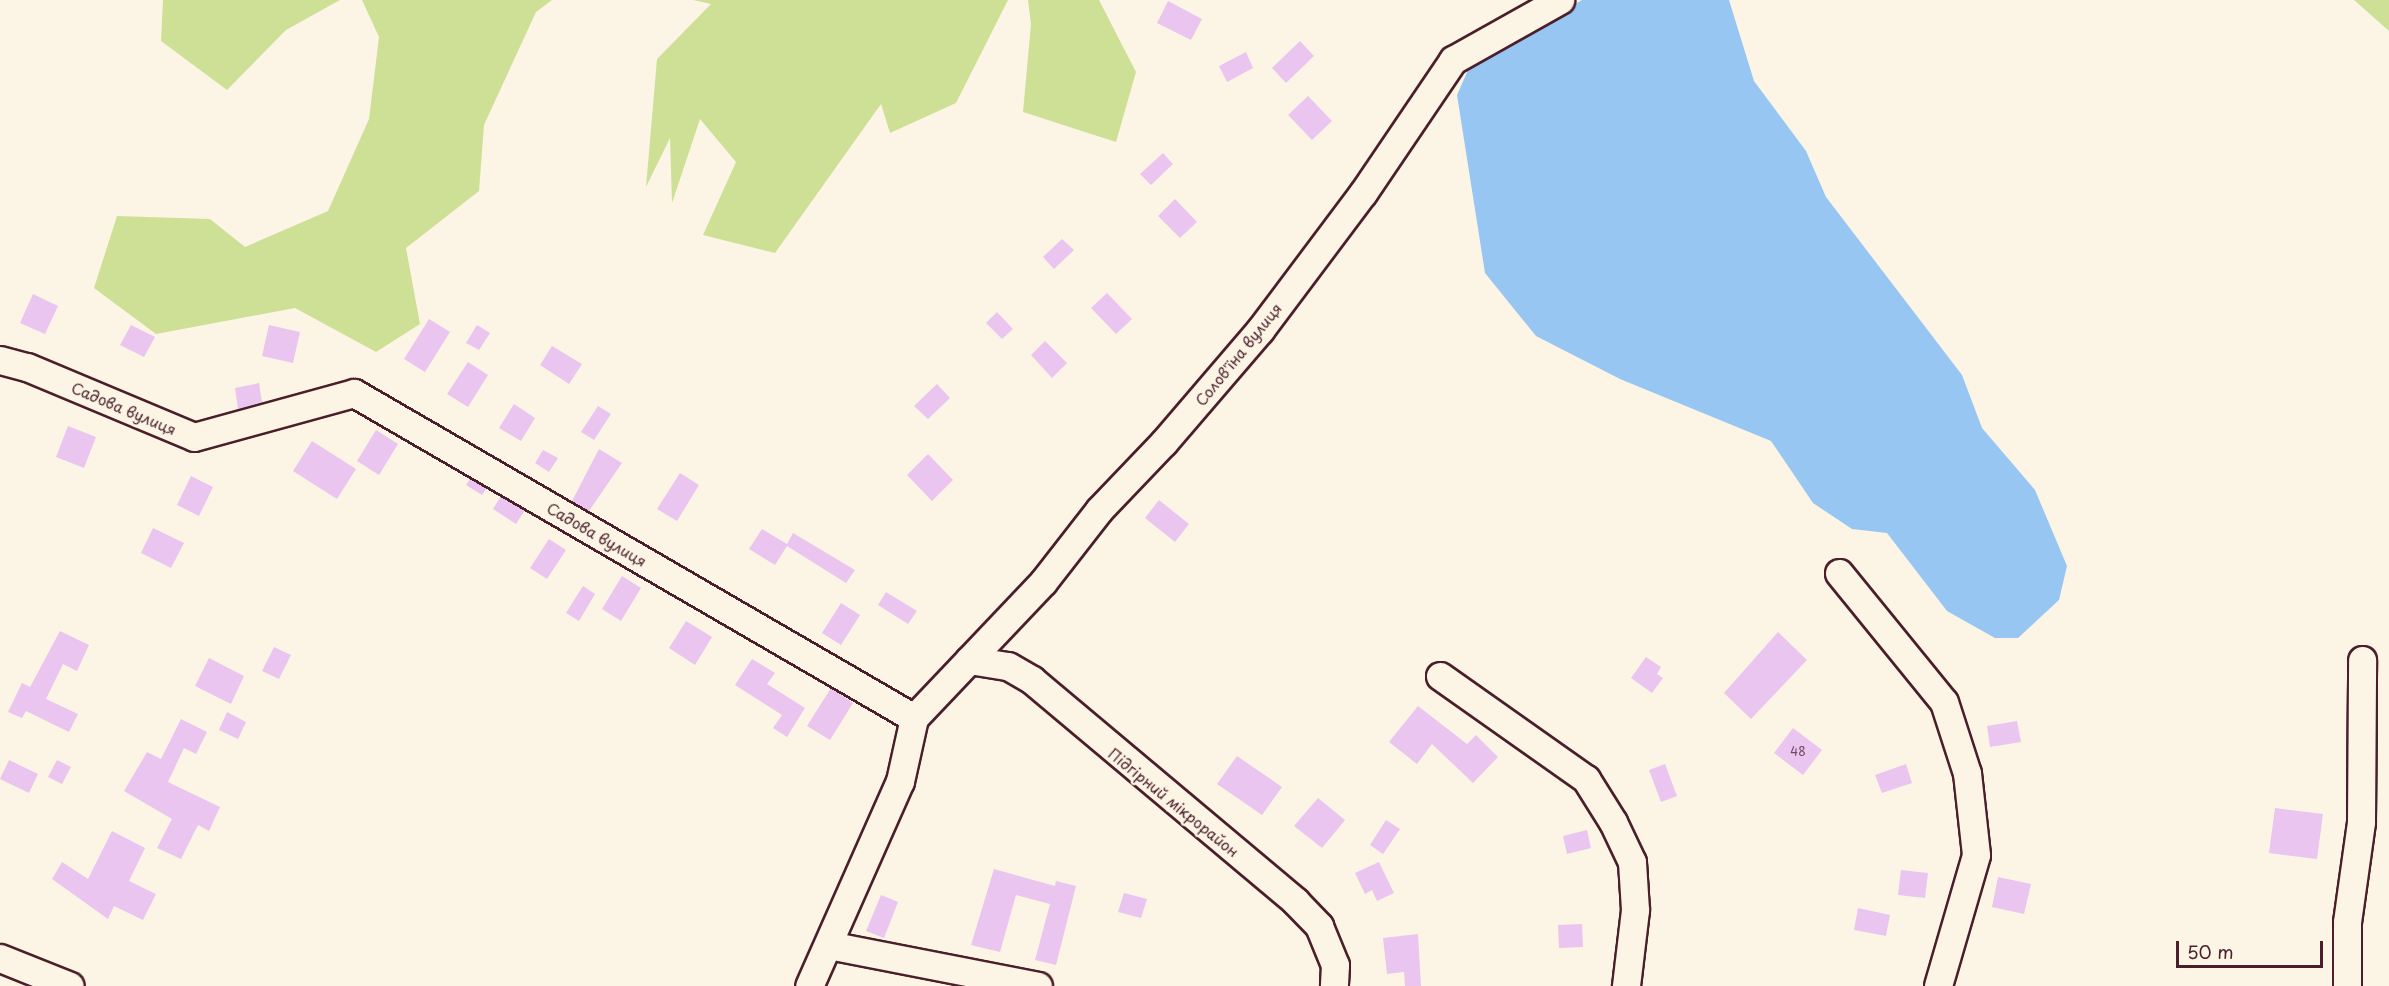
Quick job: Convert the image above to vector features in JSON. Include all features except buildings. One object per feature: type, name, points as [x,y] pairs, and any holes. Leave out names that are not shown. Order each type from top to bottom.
[{"type":"street","name":"Солов'їна вулиця","points":[[914,718],[1043,582],[1099,510],[1164,442],[1260,330],[1362,193],[1453,60],[1560,0]]},
{"type":"street","name":"Садова вулиця","points":[[0,360],[27,367],[194,437],[354,393],[914,718]]},
{"type":"street","points":[[1839,573],[1944,702],[1967,773],[1976,855],[1938,986]]},
{"type":"street","name":"Підгірний мікрорайон","points":[[969,660],[1008,666],[1032,680],[1295,901],[1319,927],[1335,965],[1334,986]]},
{"type":"street","points":[[2347,986],[2347,922],[2361,822],[2362,660]]},
{"type":"street","points":[[1440,676],[1586,779],[1613,822],[1632,862],[1635,910],[1626,986]]},
{"type":"street","points":[[809,986],[900,780],[914,718]]},
{"type":"street","points":[[829,945],[1038,986]]},
{"type":"street","points":[[0,958],[70,986]]},
{"type":"green space","points":[[163,0],[340,0],[286,30],[227,90],[161,41]]},
{"type":"green space","points":[[362,0],[552,0],[536,12],[484,125],[479,191],[406,248],[420,324],[376,352],[295,308],[156,334],[94,288],[117,216],[210,219],[245,247],[328,211],[369,119],[379,37]]},
{"type":"green space","points":[[693,0],[1008,0],[956,103],[890,133],[881,104],[775,253],[703,235],[736,162],[700,119],[672,203],[670,138],[646,187],[657,59],[711,4]]},
{"type":"green space","points":[[1028,0],[1099,0],[1136,72],[1116,142],[1023,112],[1031,24]]},
{"type":"green space","points":[[2354,0],[2389,0],[2389,31]]},
{"type":"water","points":[[1582,0],[1729,0],[1754,81],[1806,151],[1826,197],[1962,375],[1982,428],[2035,490],[2067,566],[2059,600],[2018,638],[1995,638],[1947,611],[1887,533],[1852,529],[1813,503],[1771,441],[1620,379],[1536,336],[1485,273],[1457,95],[1472,61]]}]
